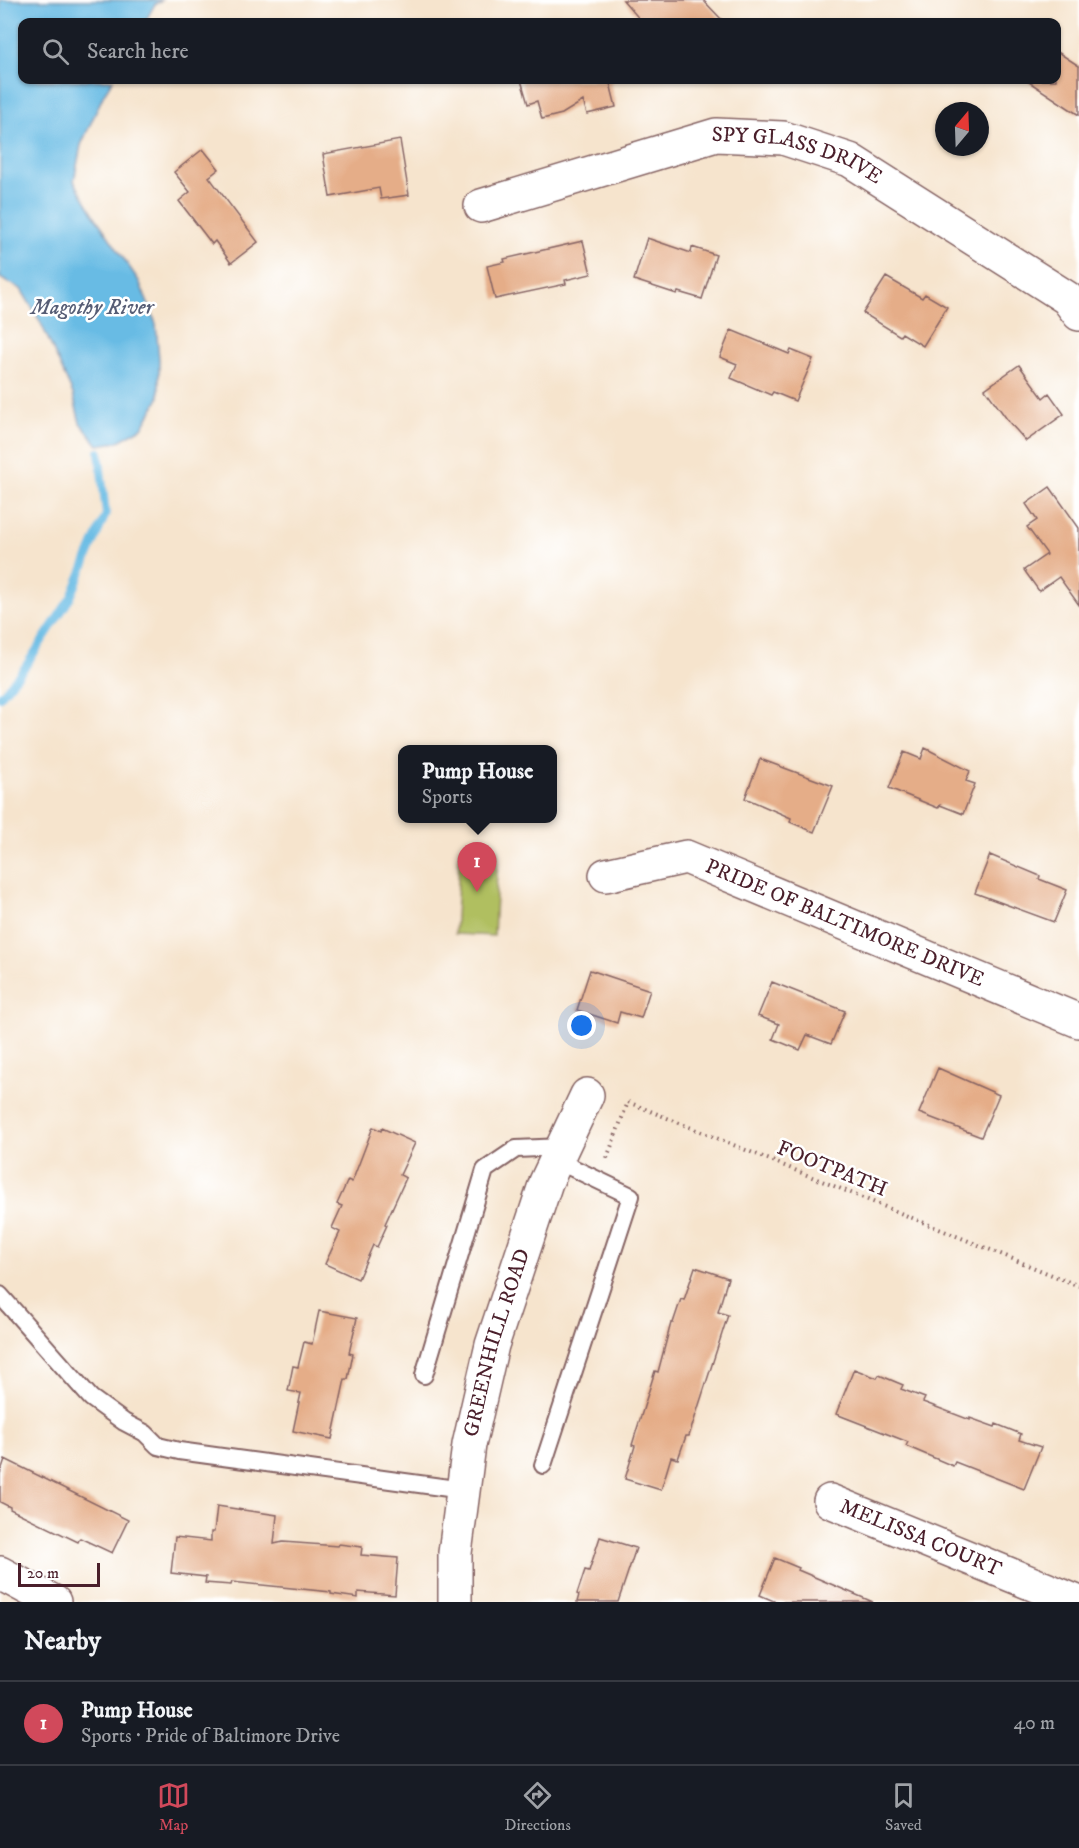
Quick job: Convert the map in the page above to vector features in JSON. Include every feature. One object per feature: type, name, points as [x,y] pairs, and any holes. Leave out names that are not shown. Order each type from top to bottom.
[{"type":"street","name":"SPY GLASS DRIVE","points":[[481,206],[716,135],[783,138],[850,160],[1068,298],[1079,314]]},
{"type":"street","name":"PRIDE OF BALTIMORE DRIVE","points":[[606,875],[686,857],[1079,1021]]},
{"type":"street","name":"GREENHILL ROAD","points":[[455,1602],[455,1553],[469,1445],[492,1345],[522,1252],[560,1154],[587,1095]]},
{"type":"street","name":"MELISSA COURT","points":[[830,1500],[1077,1602]]},
{"type":"street","points":[[0,1574],[54,1602]]},
{"type":"lane","points":[[424,1375],[485,1170],[516,1149],[560,1154],[631,1196],[543,1465]]},
{"type":"lane","points":[[0,1294],[91,1398],[124,1422],[145,1433],[158,1446],[189,1453],[463,1490]]},
{"type":"path","name":"FOOTPATH","points":[[607,1158],[628,1102],[1079,1286]]},
{"type":"green space","points":[[460,848],[498,850],[494,936],[455,934]]},
{"type":"water","name":"Magothy River","points":[[0,0],[162,0],[155,4],[147,18],[18,18],[18,84],[110,84],[81,145],[74,181],[139,281],[156,324],[159,398],[142,428],[117,442],[98,445],[80,423],[73,394],[40,321],[21,289],[0,278]]},
{"type":"building","points":[[623,0],[703,0],[720,18],[639,18]]},
{"type":"building","points":[[1061,54],[1079,66],[1079,115],[1032,84],[1061,84]]},
{"type":"building","points":[[522,84],[610,84],[616,107],[587,114],[583,101],[562,114],[542,119],[537,101],[528,104]]},
{"type":"building","points":[[400,140],[409,195],[381,199],[379,188],[330,197],[323,154]]},
{"type":"building","points":[[203,149],[219,169],[209,177],[258,242],[231,263],[215,241],[212,244],[179,201],[190,192],[174,172]]},
{"type":"building","points":[[647,238],[691,253],[692,247],[716,255],[702,299],[678,292],[677,294],[634,280]]},
{"type":"building","points":[[583,241],[591,274],[565,280],[566,284],[495,299],[487,266],[505,262],[504,259]]},
{"type":"building","points":[[886,277],[922,298],[925,294],[947,307],[923,346],[902,333],[900,336],[863,313]]},
{"type":"building","points":[[731,330],[789,354],[791,350],[813,359],[795,401],[773,392],[771,395],[731,378],[737,364],[720,357]]},
{"type":"building","points":[[1019,365],[1043,398],[1049,393],[1064,414],[1026,441],[985,389]]},
{"type":"building","points":[[1050,487],[1079,528],[1079,605],[1059,577],[1039,591],[1024,570],[1047,554],[1027,527],[1037,520],[1026,504]]},
{"type":"building","points":[[925,748],[970,771],[966,781],[975,784],[963,814],[940,805],[938,808],[889,788],[904,752],[921,759]]},
{"type":"building","points":[[760,759],[833,786],[814,832],[790,822],[791,818],[745,798]]},
{"type":"building","points":[[990,855],[1067,890],[1054,922],[975,893]]},
{"type":"building","points":[[590,970],[650,990],[641,1018],[620,1012],[617,1023],[577,1010]]},
{"type":"building","points":[[772,982],[845,1011],[831,1044],[807,1035],[800,1050],[773,1039],[779,1024],[758,1016]]},
{"type":"building","points":[[938,1068],[999,1095],[981,1137],[919,1113]]},
{"type":"building","points":[[373,1127],[381,1131],[382,1128],[415,1143],[400,1175],[406,1178],[385,1224],[387,1225],[377,1247],[373,1245],[358,1279],[325,1264],[340,1232],[332,1228],[342,1206],[337,1204],[348,1180],[352,1182]]},
{"type":"building","points":[[695,1267],[728,1278],[718,1312],[728,1315],[689,1436],[686,1436],[678,1459],[671,1457],[661,1490],[625,1479],[635,1446],[632,1445],[655,1371],[658,1372],[671,1323],[673,1323],[681,1299],[684,1300]]},
{"type":"building","points":[[319,1311],[357,1318],[349,1353],[353,1354],[348,1379],[345,1379],[332,1439],[293,1431],[301,1393],[288,1391],[293,1366],[298,1367],[304,1342],[312,1344]]},
{"type":"building","points":[[854,1369],[877,1378],[879,1375],[903,1385],[901,1389],[925,1398],[923,1402],[970,1420],[970,1418],[995,1427],[996,1424],[1021,1434],[1019,1440],[1041,1447],[1024,1489],[955,1462],[953,1466],[906,1446],[908,1442],[836,1414]]},
{"type":"building","points":[[5,1459],[128,1520],[112,1553],[80,1538],[78,1542],[0,1502],[0,1474]]},
{"type":"building","points":[[217,1506],[277,1515],[274,1544],[283,1542],[338,1546],[339,1544],[362,1547],[361,1555],[398,1558],[395,1595],[358,1592],[358,1598],[331,1594],[331,1592],[232,1582],[231,1585],[205,1583],[206,1577],[171,1573],[175,1537],[211,1541]]},
{"type":"building","points":[[600,1537],[636,1548],[618,1602],[577,1602],[579,1595],[577,1594],[585,1570],[589,1571]]},
{"type":"building","points":[[775,1558],[873,1602],[776,1602],[760,1595]]},
{"type":"waterway","points":[[0,697],[25,667],[71,597],[106,514],[99,452]]},
{"type":"place","name":"Pump House","points":[[477,892]]}]
